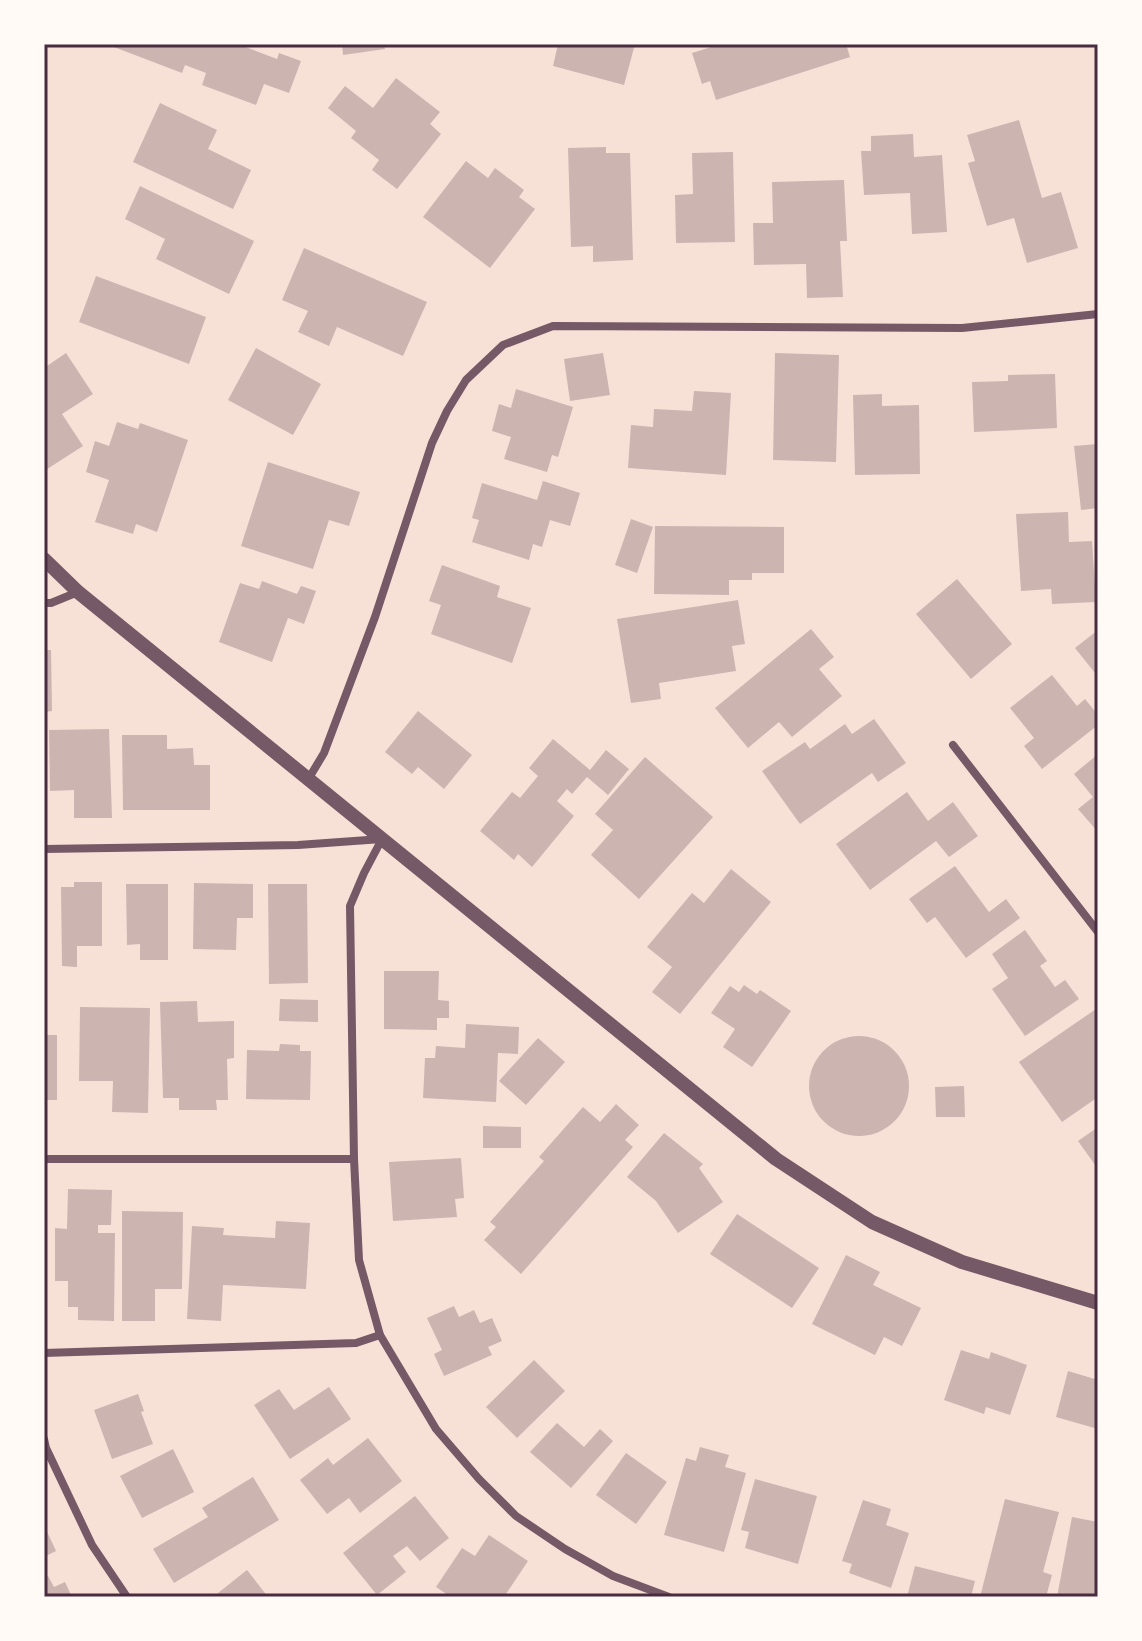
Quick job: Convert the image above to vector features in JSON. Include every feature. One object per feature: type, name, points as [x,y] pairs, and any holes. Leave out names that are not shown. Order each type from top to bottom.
[{"type":"street","points":[[309,778],[324,753],[375,617],[432,443],[466,380],[503,345],[553,326],[962,328],[1098,314]]},
{"type":"street","points":[[44,559],[78,592],[776,1159],[872,1222],[962,1262],[1098,1303]]},
{"type":"street","points":[[44,603],[78,592]]},
{"type":"street","points":[[953,745],[1098,932]]},
{"type":"street","points":[[44,849],[298,845],[382,839]]},
{"type":"street","points":[[382,839],[350,906],[354,1159],[359,1260],[380,1335],[436,1429],[516,1516],[613,1576],[669,1597]]},
{"type":"street","points":[[44,1159],[354,1159]]},
{"type":"street","points":[[44,1353],[356,1343],[380,1335]]},
{"type":"street","points":[[44,1439],[92,1545],[127,1597]]},
{"type":"building","points":[[106,44],[238,44],[277,59],[279,53],[301,61],[289,93],[264,84],[256,105],[202,85],[206,73],[185,65],[182,73]]},
{"type":"building","points":[[342,44],[384,44],[385,49],[343,55]]},
{"type":"building","points":[[558,44],[635,44],[624,85],[553,66]]},
{"type":"building","points":[[721,44],[846,44],[850,57],[716,100],[710,81],[702,84],[692,53]]},
{"type":"building","points":[[396,78],[440,112],[430,124],[441,134],[397,189],[372,170],[379,160],[351,138],[356,131],[328,108],[345,86],[373,108]]},
{"type":"building","points":[[160,103],[217,130],[208,149],[251,170],[233,209],[133,162]]},
{"type":"building","points":[[1019,120],[1042,198],[1061,192],[1078,248],[1027,263],[1014,218],[987,226],[968,163],[975,161],[967,135]]},
{"type":"building","points":[[913,134],[914,157],[942,155],[947,232],[912,234],[910,193],[864,195],[861,151],[871,151],[871,136]]},
{"type":"building","points":[[606,147],[606,153],[630,153],[633,260],[593,262],[593,246],[571,247],[568,148]]},
{"type":"building","points":[[733,152],[735,242],[676,243],[675,195],[693,194],[692,153]]},
{"type":"building","points":[[466,161],[488,178],[495,168],[524,190],[519,197],[535,209],[490,268],[423,217]]},
{"type":"building","points":[[844,180],[847,241],[840,241],[843,297],[807,298],[806,264],[754,265],[753,223],[773,223],[772,182]]},
{"type":"building","points":[[140,186],[254,241],[229,294],[156,259],[165,239],[125,219]]},
{"type":"building","points":[[304,248],[427,302],[403,356],[337,327],[329,346],[298,332],[308,311],[282,300]]},
{"type":"building","points":[[96,276],[206,317],[189,364],[79,322]]},
{"type":"building","points":[[256,348],[321,384],[293,435],[228,400]]},
{"type":"building","points":[[66,353],[93,394],[62,414],[83,446],[44,471],[44,368]]},
{"type":"building","points":[[603,353],[610,395],[570,401],[564,359]]},
{"type":"building","points":[[775,353],[839,355],[836,462],[773,460]]},
{"type":"building","points":[[1055,374],[1057,428],[974,432],[972,382],[1008,381],[1008,375]]},
{"type":"building","points":[[516,389],[573,407],[558,457],[552,455],[547,472],[504,459],[511,437],[492,431],[499,404],[511,408]]},
{"type":"building","points":[[694,391],[731,393],[726,475],[628,468],[631,425],[653,427],[654,409],[692,411]]},
{"type":"building","points":[[882,394],[882,406],[919,405],[920,474],[855,475],[853,395]]},
{"type":"building","points":[[117,422],[138,429],[140,423],[188,440],[157,532],[136,524],[133,534],[95,522],[109,480],[86,472],[95,441],[109,446]]},
{"type":"building","points":[[1098,444],[1098,508],[1081,510],[1074,446]]},
{"type":"building","points":[[268,462],[360,492],[349,526],[329,520],[313,569],[241,546]]},
{"type":"building","points":[[543,481],[580,493],[570,526],[550,520],[542,547],[533,544],[529,560],[472,542],[479,520],[472,518],[482,483],[537,500]]},
{"type":"building","points":[[1068,512],[1069,542],[1092,541],[1096,602],[1052,604],[1051,589],[1021,591],[1016,514]]},
{"type":"building","points":[[631,519],[653,527],[637,573],[615,565]]},
{"type":"building","points":[[655,526],[784,527],[784,573],[752,573],[752,580],[729,580],[729,595],[654,594]]},
{"type":"building","points":[[442,565],[500,586],[497,597],[531,608],[512,663],[431,634],[441,605],[429,601]]},
{"type":"building","points":[[957,579],[1012,644],[971,679],[916,614]]},
{"type":"building","points":[[262,581],[297,594],[301,586],[316,591],[304,624],[288,618],[272,662],[219,642],[240,583],[259,589]]},
{"type":"building","points":[[738,600],[745,644],[732,646],[736,671],[659,683],[661,699],[631,703],[617,619]]},
{"type":"building","points":[[811,629],[834,657],[819,669],[842,696],[792,737],[779,722],[748,748],[715,708]]},
{"type":"building","points":[[1098,630],[1098,671],[1095,673],[1075,648]]},
{"type":"building","points":[[44,650],[51,650],[52,711],[44,712]]},
{"type":"building","points":[[1052,675],[1077,706],[1085,699],[1098,715],[1098,725],[1042,769],[1024,746],[1034,738],[1010,708]]},
{"type":"building","points":[[418,711],[472,755],[444,789],[418,767],[412,774],[385,752]]},
{"type":"building","points":[[874,719],[906,763],[878,782],[872,773],[800,824],[762,771],[805,742],[810,749],[845,724],[852,734]]},
{"type":"building","points":[[109,729],[112,818],[74,818],[74,790],[50,791],[49,730]]},
{"type":"building","points":[[122,735],[167,735],[167,749],[193,748],[194,765],[210,765],[210,810],[123,810]]},
{"type":"building","points":[[553,739],[590,770],[606,750],[629,769],[608,795],[587,777],[572,794],[567,789],[557,801],[574,816],[532,867],[518,854],[514,860],[480,831],[512,792],[520,798],[538,776],[529,768]]},
{"type":"building","points":[[1098,754],[1098,832],[1078,809],[1093,797],[1074,774]]},
{"type":"building","points":[[645,757],[713,817],[639,899],[591,855],[613,830],[595,814]]},
{"type":"building","points":[[907,792],[928,821],[953,802],[978,836],[949,857],[936,841],[870,890],[836,844]]},
{"type":"building","points":[[955,866],[989,912],[1006,899],[1020,918],[966,958],[935,917],[927,923],[909,899]]},
{"type":"building","points":[[731,869],[771,902],[680,1014],[652,992],[672,967],[647,947],[692,893],[704,903]]},
{"type":"building","points":[[74,882],[102,882],[102,946],[77,946],[77,967],[62,966],[61,887],[74,887]]},
{"type":"building","points":[[194,883],[253,884],[253,918],[237,918],[236,950],[193,949]]},
{"type":"building","points":[[126,884],[168,884],[168,960],[140,960],[140,944],[127,945]]},
{"type":"building","points":[[268,884],[307,884],[308,983],[269,984]]},
{"type":"building","points":[[1025,930],[1047,961],[1040,966],[1055,987],[1065,980],[1079,999],[1025,1036],[992,989],[1008,978],[992,954]]},
{"type":"building","points":[[384,971],[439,971],[438,1000],[449,1001],[449,1018],[437,1018],[437,1030],[384,1029]]},
{"type":"building","points":[[744,985],[757,994],[760,990],[791,1011],[752,1067],[723,1047],[735,1029],[711,1013],[730,986],[739,992]]},
{"type":"building","points":[[280,999],[318,1000],[318,1022],[279,1021]]},
{"type":"building","points":[[197,1001],[198,1022],[234,1021],[234,1058],[227,1059],[228,1100],[216,1100],[217,1110],[179,1110],[179,1098],[163,1098],[160,1002]]},
{"type":"building","points":[[80,1007],[150,1008],[148,1113],[112,1112],[113,1081],[79,1081]]},
{"type":"building","points":[[1096,1009],[1098,1097],[1062,1122],[1019,1062]]},
{"type":"building","points":[[466,1024],[519,1027],[518,1054],[498,1053],[496,1102],[423,1098],[425,1058],[435,1058],[436,1046],[465,1048]]},
{"type":"building","points":[[44,1035],[57,1035],[57,1100],[44,1100]]},
{"type":"building","points":[[859,1036],[878,1040],[894,1051],[905,1067],[909,1086],[905,1105],[894,1121],[878,1132],[859,1136],[840,1132],[824,1121],[813,1105],[809,1086],[813,1067],[824,1051],[840,1040]]},
{"type":"building","points":[[538,1038],[565,1062],[526,1105],[499,1081]]},
{"type":"building","points":[[280,1044],[300,1045],[300,1051],[311,1051],[310,1100],[246,1099],[247,1050],[279,1051]]},
{"type":"building","points":[[964,1086],[965,1117],[936,1117],[935,1087]]},
{"type":"building","points":[[616,1104],[639,1125],[625,1140],[633,1147],[521,1274],[484,1240],[496,1227],[490,1222],[544,1161],[539,1157],[583,1107],[600,1122]]},
{"type":"building","points":[[483,1126],[521,1127],[521,1148],[483,1148]]},
{"type":"building","points":[[1098,1127],[1098,1169],[1078,1141]]},
{"type":"building","points":[[664,1133],[703,1164],[699,1168],[723,1202],[678,1233],[656,1201],[627,1177]]},
{"type":"building","points":[[461,1158],[464,1198],[455,1199],[457,1217],[393,1221],[389,1162]]},
{"type":"building","points":[[68,1189],[112,1190],[111,1225],[98,1225],[98,1233],[115,1233],[114,1321],[78,1320],[78,1307],[68,1307],[68,1281],[55,1281],[55,1228],[67,1229]]},
{"type":"building","points":[[122,1211],[183,1212],[182,1289],[155,1289],[155,1321],[122,1321]]},
{"type":"building","points":[[737,1214],[819,1268],[792,1308],[710,1254]]},
{"type":"building","points":[[276,1221],[310,1223],[306,1289],[223,1285],[221,1321],[187,1319],[192,1226],[224,1228],[223,1235],[275,1238]]},
{"type":"building","points":[[846,1255],[880,1272],[873,1285],[921,1308],[902,1346],[884,1337],[875,1355],[812,1324]]},
{"type":"building","points":[[454,1306],[459,1317],[474,1310],[480,1323],[492,1318],[502,1341],[488,1347],[492,1355],[444,1376],[434,1354],[442,1350],[427,1318]]},
{"type":"building","points":[[961,1350],[989,1359],[991,1352],[1027,1365],[1010,1415],[986,1407],[984,1414],[944,1400]]},
{"type":"building","points":[[534,1360],[565,1391],[517,1438],[486,1407]]},
{"type":"building","points":[[1068,1371],[1098,1380],[1098,1429],[1056,1417]]},
{"type":"building","points":[[329,1387],[351,1419],[290,1459],[254,1405],[279,1389],[294,1410]]},
{"type":"building","points":[[138,1394],[153,1444],[112,1459],[94,1410]]},
{"type":"building","points":[[557,1423],[584,1447],[600,1429],[613,1441],[571,1488],[530,1452]]},
{"type":"building","points":[[368,1438],[402,1481],[360,1513],[349,1498],[327,1514],[300,1480],[328,1458],[333,1465]]},
{"type":"building","points":[[700,1447],[729,1455],[725,1467],[746,1473],[724,1552],[664,1535],[686,1458],[696,1461]]},
{"type":"building","points":[[173,1449],[194,1492],[142,1518],[120,1476]]},
{"type":"building","points":[[626,1453],[667,1482],[636,1524],[596,1495]]},
{"type":"building","points":[[253,1477],[279,1520],[174,1583],[153,1549],[208,1517],[202,1508]]},
{"type":"building","points":[[755,1479],[817,1496],[798,1564],[745,1548],[749,1532],[741,1530]]},
{"type":"building","points":[[415,1496],[449,1538],[420,1561],[407,1546],[393,1556],[406,1572],[377,1595],[343,1553]]},
{"type":"building","points":[[1005,1499],[1059,1512],[1043,1572],[1052,1575],[1046,1597],[980,1597]]},
{"type":"building","points":[[863,1500],[891,1509],[886,1525],[909,1533],[891,1588],[849,1573],[852,1564],[842,1561]]},
{"type":"building","points":[[1072,1517],[1098,1522],[1098,1597],[1057,1597]]},
{"type":"building","points":[[44,1525],[56,1551],[44,1557]]},
{"type":"building","points":[[489,1535],[528,1561],[504,1597],[451,1597],[436,1587],[462,1548],[475,1556]]},
{"type":"building","points":[[915,1566],[975,1581],[971,1597],[907,1597]]},
{"type":"building","points":[[247,1570],[268,1597],[213,1597]]},
{"type":"building","points":[[48,1576],[54,1587],[65,1582],[72,1597],[44,1597],[44,1579]]}]
